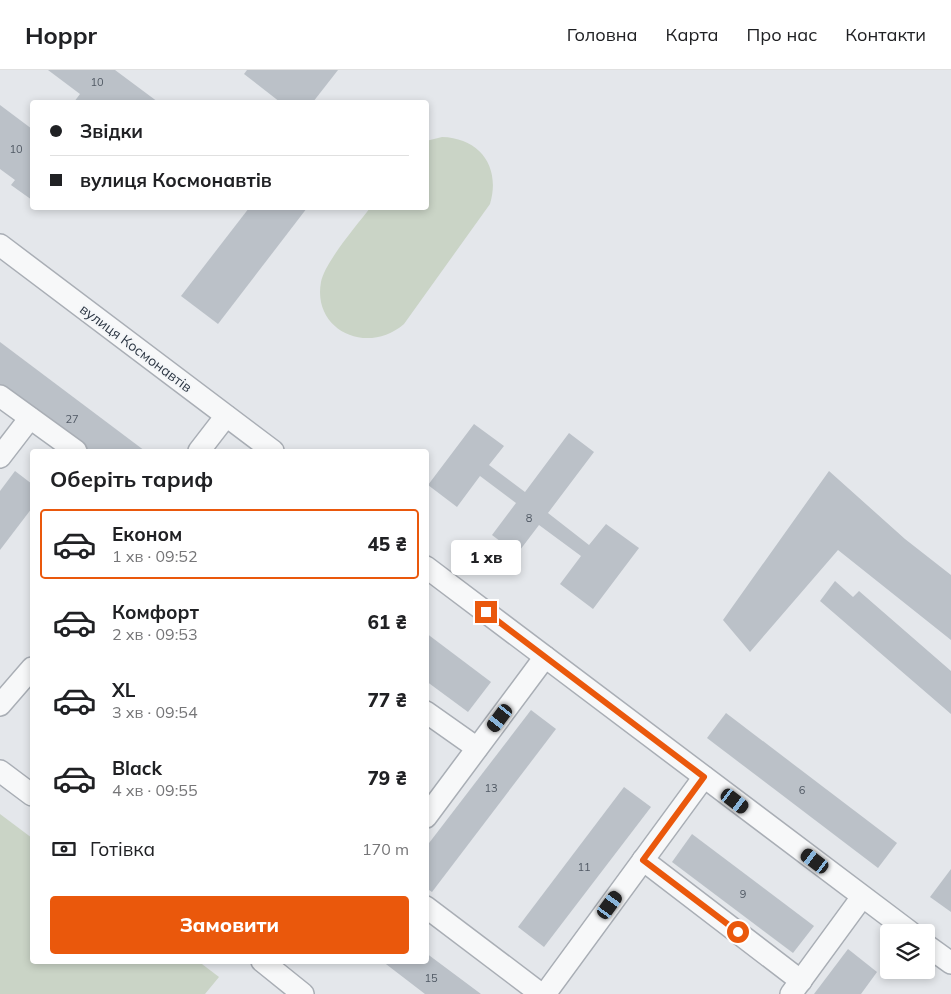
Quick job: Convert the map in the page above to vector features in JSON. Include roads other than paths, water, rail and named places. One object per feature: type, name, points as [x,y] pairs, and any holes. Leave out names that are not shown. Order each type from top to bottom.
[{"type":"street","name":"вулиця Космонавтів","points":[[0,245],[270,449]]},
{"type":"street","points":[[0,396],[73,449]]},
{"type":"street","points":[[201,449],[226,416]]},
{"type":"street","points":[[0,457],[30,418]]},
{"type":"street","points":[[429,569],[899,924]]},
{"type":"street","points":[[429,813],[545,657]]},
{"type":"street","points":[[0,705],[30,670]]},
{"type":"street","points":[[429,714],[477,748]]},
{"type":"street","points":[[0,771],[30,794]]},
{"type":"street","points":[[429,909],[543,994],[704,777]]},
{"type":"street","points":[[643,860],[796,987],[862,897]]},
{"type":"street","points":[[935,951],[951,963]]},
{"type":"street","points":[[266,964],[303,994]]}]
